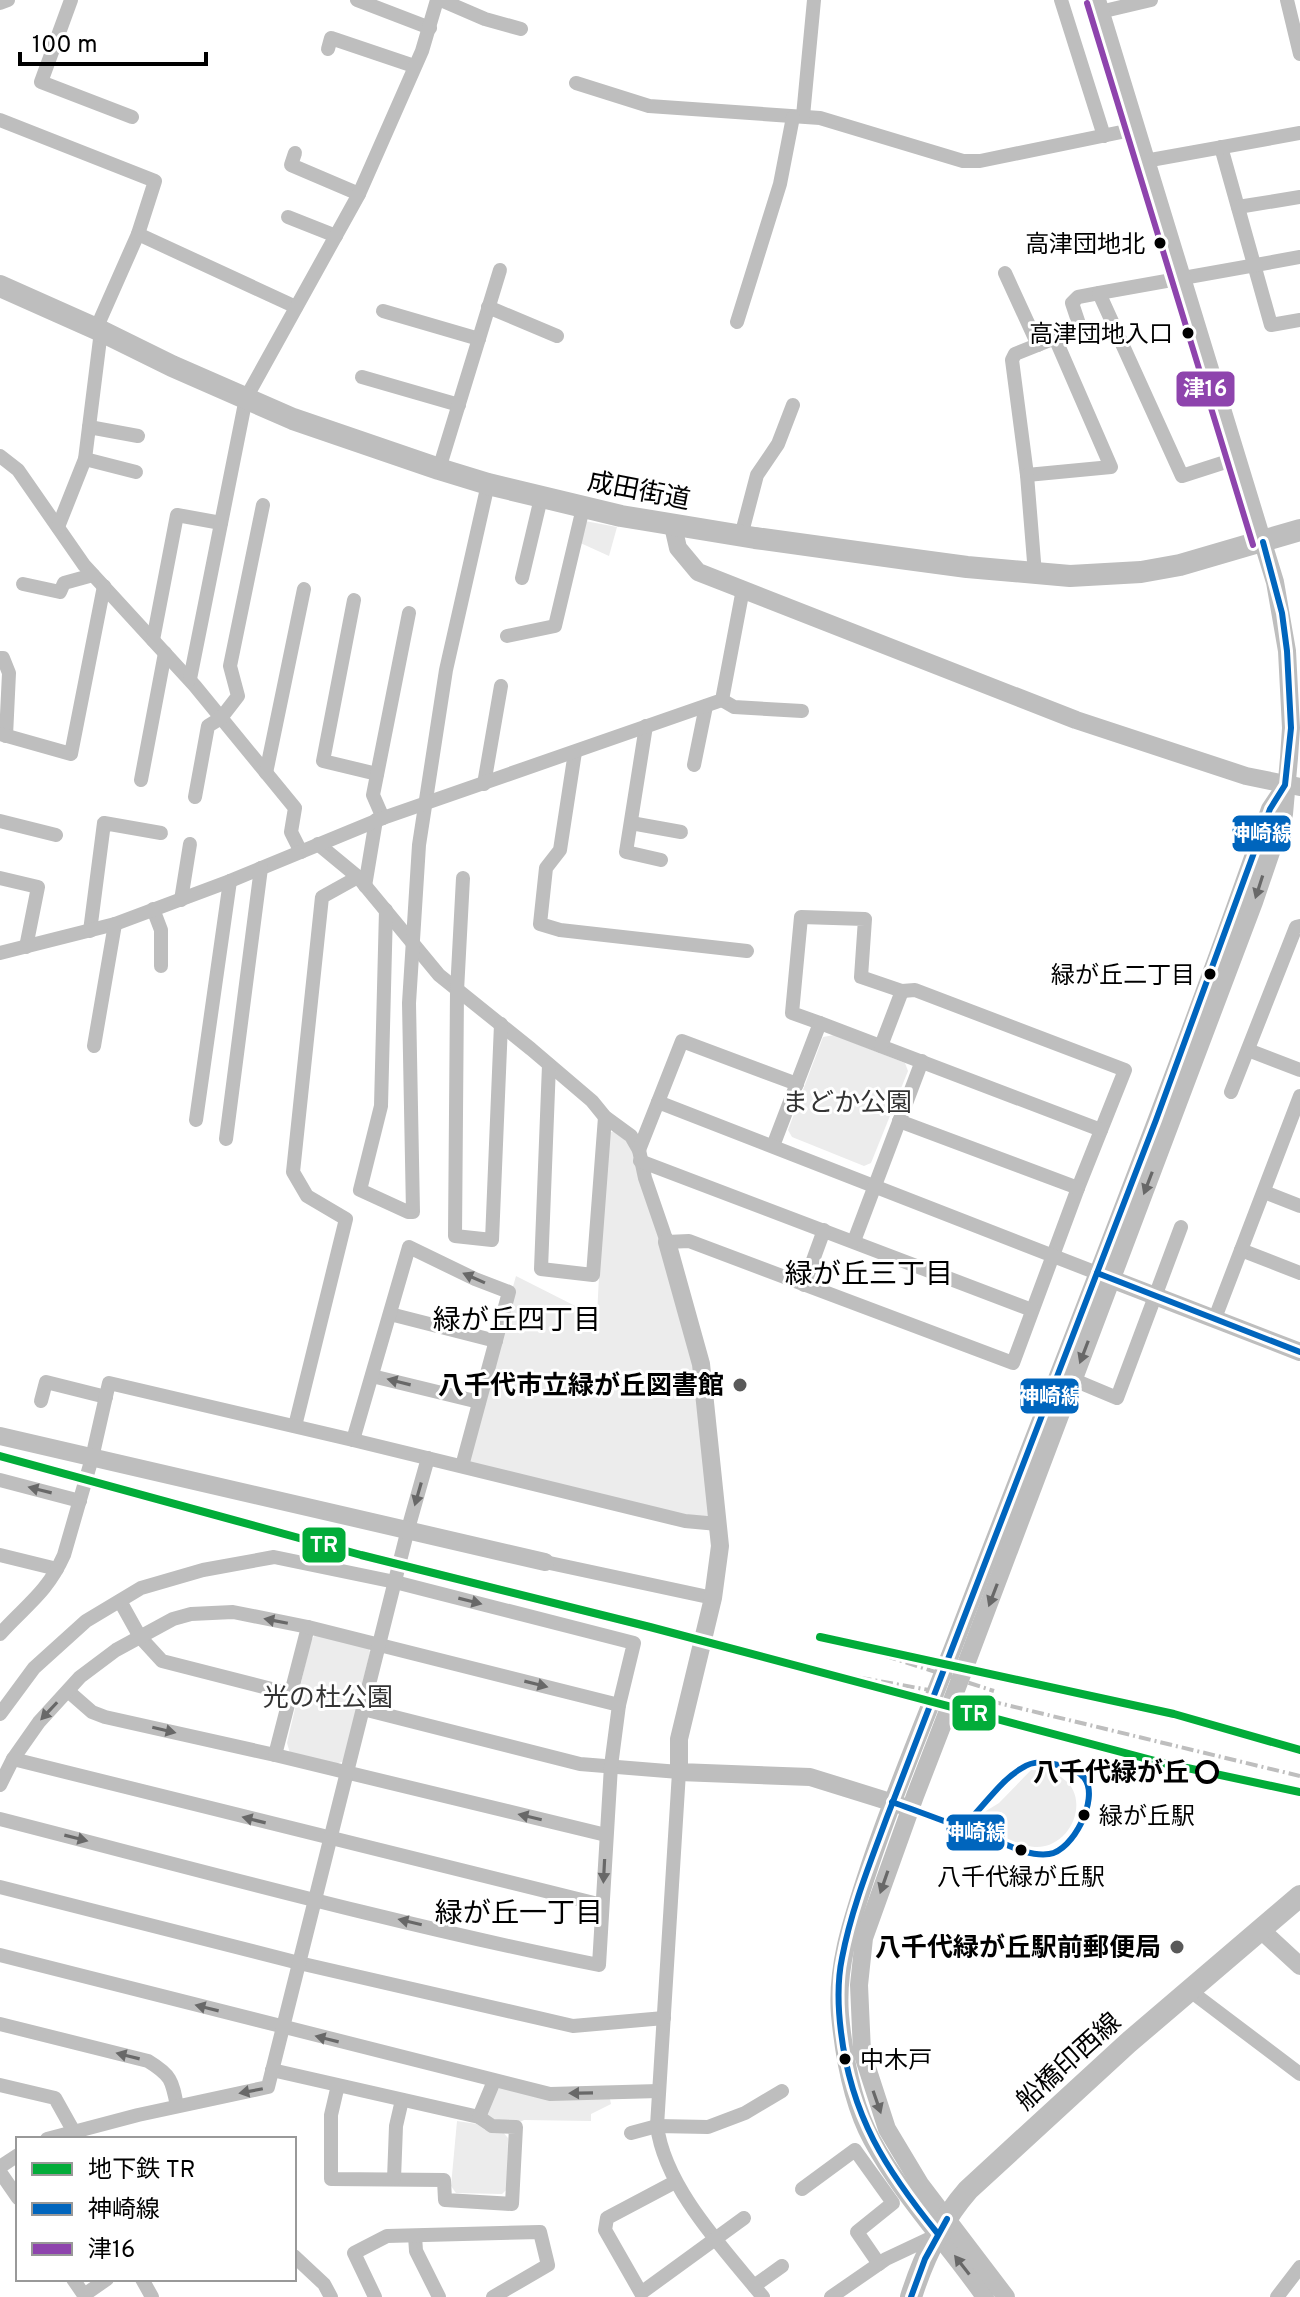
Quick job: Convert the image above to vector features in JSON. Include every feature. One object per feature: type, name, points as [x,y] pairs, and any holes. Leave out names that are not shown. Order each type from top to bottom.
[{"type":"main road","name":"成田街道","points":[[0,286],[293,419],[488,484],[673,526],[967,567],[1070,576],[1141,572],[1180,565],[1300,530]]},
{"type":"main road","name":"船橋印西線","points":[[911,2297],[925,2259],[942,2227],[968,2190],[1128,2043],[1300,1896]]},
{"type":"street","points":[[0,3],[8,0]]},
{"type":"street","points":[[71,0],[41,82],[132,117]]},
{"type":"street","points":[[357,0],[388,5],[430,28]]},
{"type":"street","points":[[190,679],[246,398],[359,194],[439,0],[485,19],[521,29]]},
{"type":"street","points":[[737,322],[798,116],[814,0]]},
{"type":"street","points":[[1061,0],[1104,136]]},
{"type":"street","points":[[1006,2297],[942,2227],[915,2206],[872,2139],[854,2096],[840,2015],[839,1980],[850,1927],[892,1802],[1254,902],[1293,786],[1287,651],[1282,613],[1238,458],[1098,6],[1151,0]]},
{"type":"street","points":[[1287,0],[1300,54]]},
{"type":"street","points":[[328,49],[331,38],[414,66]]},
{"type":"street","points":[[576,83],[649,106],[820,118],[963,161],[980,161],[1136,129]]},
{"type":"street","points":[[0,120],[155,181],[138,234],[98,330],[85,459],[58,527]]},
{"type":"street","points":[[1145,161],[1300,133]]},
{"type":"street","points":[[1221,147],[1271,325],[1300,320]]},
{"type":"street","points":[[295,153],[291,165],[359,194]]},
{"type":"street","points":[[1238,207],[1300,197]]},
{"type":"street","points":[[288,217],[336,236]]},
{"type":"street","points":[[138,234],[296,307]]},
{"type":"street","points":[[1035,574],[1027,475],[1012,360],[1015,354],[1080,327],[1072,303],[1078,297],[1300,257]]},
{"type":"street","points":[[439,469],[500,270]]},
{"type":"street","points":[[1005,273],[1038,345]]},
{"type":"street","points":[[1099,293],[1182,476],[1238,458]]},
{"type":"street","points":[[488,307],[557,336]]},
{"type":"street","points":[[383,311],[479,339]]},
{"type":"street","points":[[1027,475],[1111,467],[1055,338]]},
{"type":"street","points":[[362,377],[459,405]]},
{"type":"street","points":[[741,536],[757,475],[778,444],[793,405]]},
{"type":"street","points":[[89,427],[138,436]]},
{"type":"street","points":[[0,456],[18,470],[99,581],[190,679],[295,808],[291,832],[301,852]]},
{"type":"street","points":[[85,459],[136,472]]},
{"type":"street","points":[[386,910],[381,1106],[360,1190],[413,1212],[409,1003],[419,845],[446,670],[488,484]]},
{"type":"street","points":[[522,578],[541,498]]},
{"type":"street","points":[[195,797],[208,726],[221,718],[238,696],[230,666],[263,505]]},
{"type":"street","points":[[507,636],[555,626],[583,508]]},
{"type":"street","points":[[153,640],[177,515],[221,523]]},
{"type":"street","points":[[673,526],[678,548],[698,572],[1076,720],[1246,776],[1293,786]]},
{"type":"street","points":[[23,584],[60,592],[64,583],[99,581]]},
{"type":"street","points":[[0,658],[3,658],[9,673],[3,735],[71,754],[99,581]]},
{"type":"street","points":[[266,773],[304,589]]},
{"type":"street","points":[[722,700],[743,589]]},
{"type":"street","points":[[354,600],[323,761],[377,774]]},
{"type":"street","points":[[362,881],[379,819],[373,795],[409,613]]},
{"type":"street","points":[[141,780],[165,653]]},
{"type":"street","points":[[484,784],[501,686]]},
{"type":"street","points":[[0,953],[115,924],[230,881],[379,819],[722,700]]},
{"type":"street","points":[[722,700],[734,707],[802,711]]},
{"type":"street","points":[[694,765],[706,706]]},
{"type":"street","points":[[646,726],[626,852],[661,860]]},
{"type":"street","points":[[575,752],[560,850],[546,868],[540,924],[560,930],[747,951]]},
{"type":"street","points":[[0,821],[56,835]]},
{"type":"street","points":[[90,931],[104,823],[161,833]]},
{"type":"street","points":[[631,823],[681,832]]},
{"type":"street","points":[[181,900],[190,844]]},
{"type":"street","points":[[318,844],[362,881],[432,967],[457,991],[501,1024],[592,1101],[605,1117],[631,1136],[639,1156],[701,1364],[720,1546],[713,1598],[679,1739],[657,2126],[659,2145],[675,2182],[758,2291],[782,2266]]},
{"type":"street","points":[[226,1139],[261,868]]},
{"type":"street","points":[[0,878],[38,887],[26,947]]},
{"type":"street","points":[[463,878],[457,991],[455,1236],[492,1240],[501,1024]]},
{"type":"street","points":[[196,1120],[230,881]]},
{"type":"street","points":[[295,1426],[346,1219],[307,1196],[293,1172],[322,897],[362,881]]},
{"type":"street","points":[[153,909],[161,930],[161,966]]},
{"type":"street","points":[[667,1242],[689,1241],[1013,1363],[1125,1070],[915,990],[902,991],[861,977],[865,919],[801,917],[792,1013],[1101,1130]]},
{"type":"street","points":[[94,1046],[115,924]]},
{"type":"street","points":[[1231,1092],[1296,927],[1300,926]]},
{"type":"street","points":[[881,1046],[902,991]]},
{"type":"street","points":[[773,1146],[820,1023]]},
{"type":"street","points":[[639,1156],[682,1041],[797,1084]]},
{"type":"street","points":[[1248,1050],[1300,1070]]},
{"type":"street","points":[[854,1241],[922,1061]]},
{"type":"street","points":[[549,1065],[541,1269],[593,1275],[605,1117]]},
{"type":"street","points":[[1215,1318],[1264,1192],[1293,1135],[1300,1096]]},
{"type":"street","points":[[658,1102],[1300,1352]]},
{"type":"street","points":[[899,1121],[1078,1188]]},
{"type":"street","points":[[639,1156],[1032,1310]]},
{"type":"street","points":[[1264,1192],[1300,1206]]},
{"type":"street","points":[[1074,1380],[1117,1398],[1181,1227]]},
{"type":"street","points":[[804,1285],[824,1230]]},
{"type":"street","points":[[353,1440],[409,1247],[509,1292],[462,1466]]},
{"type":"street","points":[[1241,1250],[1300,1273]]},
{"type":"street","points":[[985,2297],[887,2129],[871,2086],[862,2052],[860,2027],[859,1985],[864,1938],[910,1808],[1074,1380],[1104,1276]]},
{"type":"street","points":[[390,1314],[496,1341]]},
{"type":"street","points":[[372,1376],[479,1402]]},
{"type":"street","points":[[41,1401],[46,1382],[106,1397]]},
{"type":"street","points":[[1,1631],[47,1587],[57,1569],[80,1501],[109,1383],[685,1521],[718,1524]]},
{"type":"street","points":[[0,1436],[713,1598]]},
{"type":"street","points":[[55,2137],[268,2087],[428,1458]]},
{"type":"street","points":[[0,1480],[80,1501]]},
{"type":"street","points":[[0,1555],[57,1569]]},
{"type":"street","points":[[0,1714],[34,1668],[86,1621],[141,1588],[203,1570],[274,1557],[395,1582],[634,1643],[619,1705],[611,1766],[599,1965],[315,1899],[0,1819]]},
{"type":"street","points":[[120,1601],[140,1637],[162,1661],[291,1694]]},
{"type":"street","points":[[0,1785],[13,1759],[39,1722],[80,1677],[140,1637],[182,1615],[233,1612],[308,1627],[619,1705]]},
{"type":"street","points":[[275,1755],[308,1627]]},
{"type":"street","points":[[68,1691],[92,1712],[105,1717],[606,1835]]},
{"type":"street","points":[[363,1709],[580,1764],[679,1772],[810,1777],[910,1808]]},
{"type":"street","points":[[13,1759],[602,1905]]},
{"type":"street","points":[[0,1887],[299,1963],[573,2026],[664,2018]]},
{"type":"street","points":[[1261,1930],[1300,1966]]},
{"type":"street","points":[[0,1955],[550,2094],[659,2091]]},
{"type":"street","points":[[1189,1990],[1300,2074]]},
{"type":"street","points":[[0,2024],[148,2061],[165,2071],[173,2082],[177,2106]]},
{"type":"street","points":[[272,2070],[479,2117],[492,2126],[516,2127],[511,2233]]},
{"type":"street","points":[[479,2117],[494,2081]]},
{"type":"street","points":[[0,2085],[55,2098],[74,2132]]},
{"type":"street","points":[[338,2085],[331,2115],[331,2179],[444,2180],[445,2200],[512,2204]]},
{"type":"street","points":[[631,2133],[657,2126],[708,2127],[745,2113],[782,2091]]},
{"type":"street","points":[[394,2179],[396,2126],[402,2100]]},
{"type":"street","points":[[802,2189],[855,2150],[893,2203],[857,2232],[879,2264]]},
{"type":"street","points":[[16,2157],[0,2170],[16,2195]]},
{"type":"street","points":[[675,2182],[607,2218],[605,2230],[641,2293],[744,2218]]},
{"type":"street","points":[[831,2297],[942,2227]]},
{"type":"street","points":[[375,2297],[354,2253],[387,2236],[540,2232],[548,2265],[493,2297]]},
{"type":"street","points":[[415,2236],[416,2251],[439,2297]]},
{"type":"street","points":[[296,2258],[324,2284],[331,2297]]},
{"type":"street","points":[[1277,2297],[1300,2267]]},
{"type":"street","points":[[74,2281],[84,2295],[104,2281]]},
{"type":"green space","points":[[585,521],[617,527],[609,556],[576,541]]},
{"type":"green space","name":"まどか公園","points":[[834,1035],[905,1063],[908,1071],[871,1163],[864,1166],[792,1137],[788,1130],[823,1037]]},
{"type":"green space","points":[[615,1131],[628,1143],[645,1178],[701,1364],[718,1524],[462,1466],[516,1276],[597,1317],[608,1133]]},
{"type":"green space","name":"光の杜公園","points":[[315,1635],[368,1646],[370,1652],[344,1761],[336,1764],[290,1753],[287,1743],[311,1640]]},
{"type":"green space","points":[[1031,1770],[1053,1773],[1067,1782],[1075,1795],[1076,1809],[1072,1824],[1063,1836],[1051,1844],[1035,1847],[1013,1841],[978,1824],[986,1811],[999,1803]]},
{"type":"green space","points":[[495,2082],[609,2094],[611,2104],[591,2114],[591,2121],[524,2120],[516,2124],[481,2117]]},
{"type":"green space","points":[[457,2121],[477,2124],[485,2130],[502,2131],[508,2138],[507,2189],[502,2194],[456,2193],[451,2186]]},
{"type":"railway","points":[[843,1642],[994,1691]]},
{"type":"railway","points":[[816,1670],[986,1700],[1300,1776]]},
{"type":"metro line","name":"TR","points":[[0,1456],[361,1555],[650,1627],[1159,1762],[1300,1792]]},
{"type":"metro line","name":"TR","points":[[820,1637],[1174,1714],[1300,1750]]},
{"type":"transit line","name":"津16","points":[[1087,3],[1253,545]]},
{"type":"transit line","name":"神崎線","points":[[938,2234],[887,2164],[862,2116],[853,2090],[841,2032],[839,1986],[842,1958],[856,1904],[887,1817],[1156,1120],[1270,809],[1285,785],[1291,728],[1287,651],[1282,613],[1263,542]]},
{"type":"transit line","name":"神崎線","points":[[1097,1273],[1300,1352]]},
{"type":"transit line","name":"神崎線","points":[[892,1802],[1016,1849],[1049,1854],[1058,1851],[1075,1834],[1086,1811],[1088,1788],[1085,1779],[1073,1770],[1049,1763],[1031,1764],[1009,1778],[974,1815],[952,1823]]},
{"type":"transit line","name":"神崎線","points":[[911,2297],[925,2259],[947,2219]]},
{"type":"place","name":"高津団地北","points":[[1160,243]]},
{"type":"place","name":"高津団地入口","points":[[1188,333]]},
{"type":"place","name":"緑が丘二丁目","points":[[1210,974]]},
{"type":"place","name":"八千代市立緑が丘図書館","points":[[740,1385]]},
{"type":"place","name":"八千代緑が丘","points":[[1207,1772]]},
{"type":"place","name":"緑が丘駅","points":[[1084,1815]]},
{"type":"place","name":"八千代緑が丘駅","points":[[1021,1850]]},
{"type":"place","name":"八千代緑が丘駅前郵便局","points":[[1177,1947]]},
{"type":"place","name":"中木戸","points":[[845,2059]]},
{"type":"district","name":"緑が丘三丁目","points":[[869,1273]]},
{"type":"district","name":"緑が丘四丁目","points":[[517,1319]]},
{"type":"district","name":"緑が丘一丁目","points":[[519,1912]]}]
